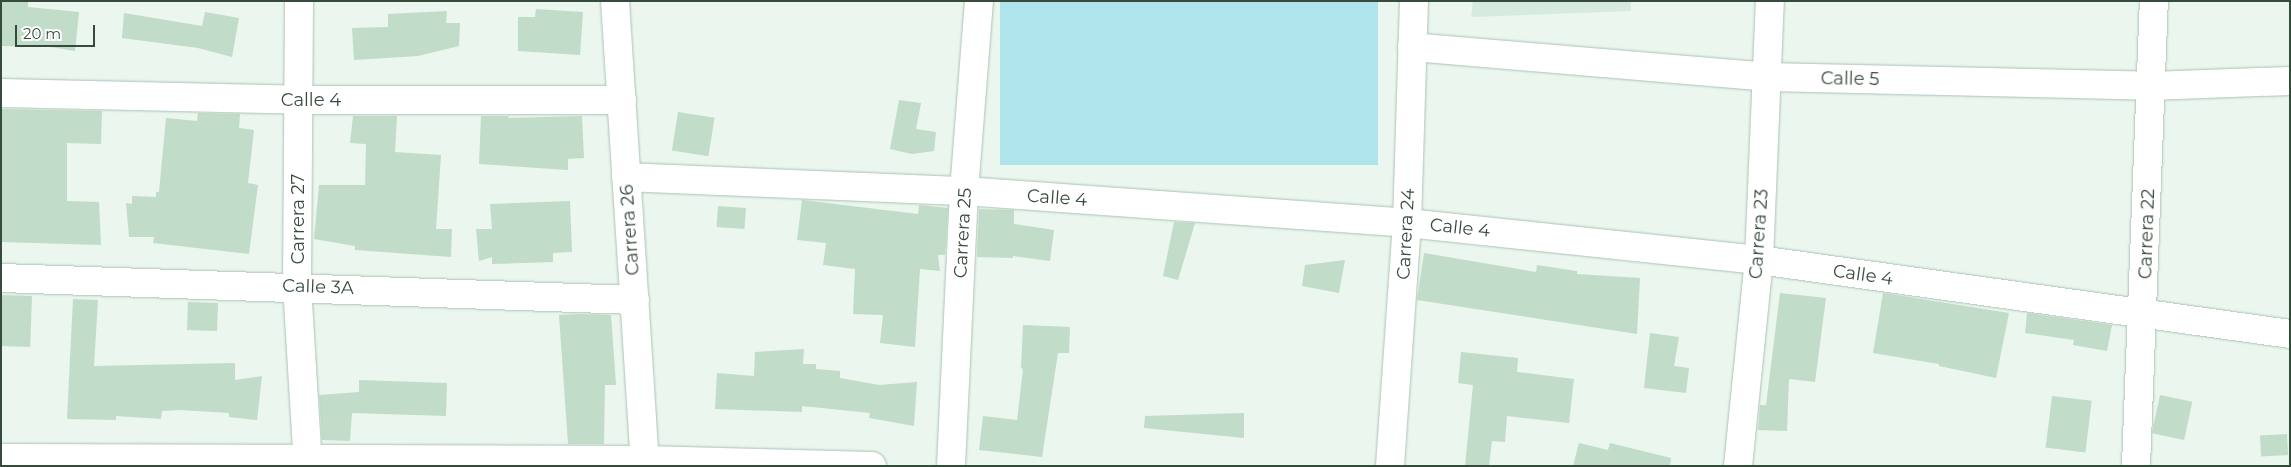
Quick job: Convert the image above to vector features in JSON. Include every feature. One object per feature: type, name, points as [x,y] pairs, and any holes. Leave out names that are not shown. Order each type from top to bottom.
[{"type":"street","name":"Carrera 27","points":[[299,1],[298,286],[308,463]]},
{"type":"street","name":"Carrera 26","points":[[615,1],[645,460]]},
{"type":"street","name":"Carrera 25","points":[[951,466],[964,191],[979,1]]},
{"type":"street","name":"Carrera 24","points":[[1390,466],[1407,223],[1414,1]]},
{"type":"street","name":"Carrera 23","points":[[1738,466],[1759,260],[1770,1]]},
{"type":"street","name":"Carrera 22","points":[[2136,466],[2144,316],[2154,1]]},
{"type":"street","name":"Calle 5","points":[[1412,47],[1768,77],[2151,86],[2290,81]]},
{"type":"street","name":"Calle 4","points":[[1,93],[299,100],[622,100]]},
{"type":"street","name":"Calle 4","points":[[626,177],[964,191],[1407,223],[1759,260],[2144,316],[2290,334]]},
{"type":"street","name":"Calle 3A","points":[[1,278],[298,286],[634,300]]},
{"type":"street","points":[[1,458],[308,463],[645,460],[872,466]]},
{"type":"shaded area","points":[[1000,1],[1378,1],[1378,165],[1000,165]]},
{"type":"shaded area","points":[[1473,1],[1631,1],[1631,11],[1471,17]]},
{"type":"building","points":[[1,1],[28,1],[28,7],[79,12],[75,51],[51,47],[1,46]]},
{"type":"building","points":[[536,9],[583,12],[580,55],[518,51],[518,17],[535,17]]},
{"type":"building","points":[[447,11],[446,23],[460,23],[459,46],[418,56],[354,60],[352,28],[388,27],[388,14]]},
{"type":"building","points":[[205,12],[239,18],[232,57],[198,48],[122,38],[124,13],[202,26]]},
{"type":"building","points":[[899,100],[921,103],[916,129],[936,132],[934,151],[912,154],[890,149]]},
{"type":"building","points":[[1,109],[102,111],[101,144],[67,143],[67,201],[99,202],[101,245],[1,242]]},
{"type":"building","points":[[678,112],[715,118],[708,156],[672,151]]},
{"type":"building","points":[[198,113],[240,114],[239,128],[254,130],[248,183],[258,185],[249,254],[153,243],[154,237],[129,237],[126,203],[132,204],[132,196],[156,197],[156,192],[159,192],[166,118],[197,121]]},
{"type":"building","points":[[353,116],[397,116],[395,152],[441,155],[436,229],[452,229],[451,257],[355,250],[355,246],[314,239],[319,185],[365,185],[366,144],[350,143]]},
{"type":"building","points":[[481,116],[509,116],[508,118],[582,116],[584,158],[568,159],[568,170],[479,164]]},
{"type":"building","points":[[802,200],[918,214],[919,205],[948,208],[945,255],[938,255],[940,271],[920,269],[915,347],[880,343],[883,315],[853,314],[855,269],[823,265],[826,243],[797,240]]},
{"type":"building","points":[[570,201],[572,252],[553,253],[553,262],[492,264],[492,257],[479,261],[476,229],[492,229],[490,204]]},
{"type":"building","points":[[718,206],[746,208],[744,229],[717,227]]},
{"type":"building","points":[[979,209],[1014,210],[1014,224],[1054,230],[1050,261],[1013,256],[1013,258],[977,257]]},
{"type":"building","points":[[1174,222],[1195,223],[1178,280],[1163,276]]},
{"type":"building","points":[[1424,253],[1536,272],[1537,265],[1577,271],[1577,274],[1640,278],[1637,334],[1417,300]]},
{"type":"building","points":[[1345,260],[1339,293],[1302,286],[1305,265]]},
{"type":"building","points":[[1780,293],[1826,298],[1815,382],[1789,379],[1787,431],[1758,430],[1760,405],[1766,405]]},
{"type":"building","points":[[1883,293],[2009,313],[1996,378],[1939,366],[1939,364],[1873,353]]},
{"type":"building","points":[[1,295],[32,296],[30,347],[1,346]]},
{"type":"building","points":[[73,299],[98,300],[94,366],[235,363],[235,380],[262,376],[257,420],[229,417],[229,413],[180,410],[162,411],[161,419],[116,416],[116,420],[67,419]]},
{"type":"building","points":[[188,302],[218,303],[217,331],[187,330]]},
{"type":"building","points":[[2027,313],[2112,325],[2107,351],[2073,345],[2074,340],[2025,333]]},
{"type":"building","points":[[559,315],[611,315],[616,385],[605,385],[604,444],[568,444]]},
{"type":"building","points":[[1023,325],[1070,327],[1069,353],[1058,353],[1042,457],[979,450],[983,416],[1017,420],[1023,369],[1021,368]]},
{"type":"building","points":[[1650,333],[1679,337],[1674,366],[1689,368],[1686,393],[1644,388]]},
{"type":"building","points":[[804,349],[803,364],[816,364],[816,369],[840,371],[840,378],[879,385],[917,382],[914,426],[869,418],[870,413],[802,406],[802,412],[715,409],[717,373],[754,376],[755,352]]},
{"type":"building","points":[[1461,352],[1518,358],[1517,372],[1574,379],[1569,423],[1507,416],[1505,442],[1492,441],[1489,466],[1465,466],[1473,385],[1458,383]]},
{"type":"building","points":[[359,380],[447,383],[446,416],[352,413],[350,441],[322,440],[319,395],[359,392]]},
{"type":"building","points":[[2160,395],[2192,402],[2184,440],[2152,433]]},
{"type":"building","points":[[2052,396],[2092,401],[2085,452],[2046,448]]},
{"type":"building","points":[[1244,413],[1244,438],[1144,428],[1145,416]]},
{"type":"building","points":[[2287,434],[2288,455],[2261,456],[2260,435]]},
{"type":"building","points":[[1579,443],[1608,450],[1610,443],[1671,458],[1670,466],[1573,466]]}]
